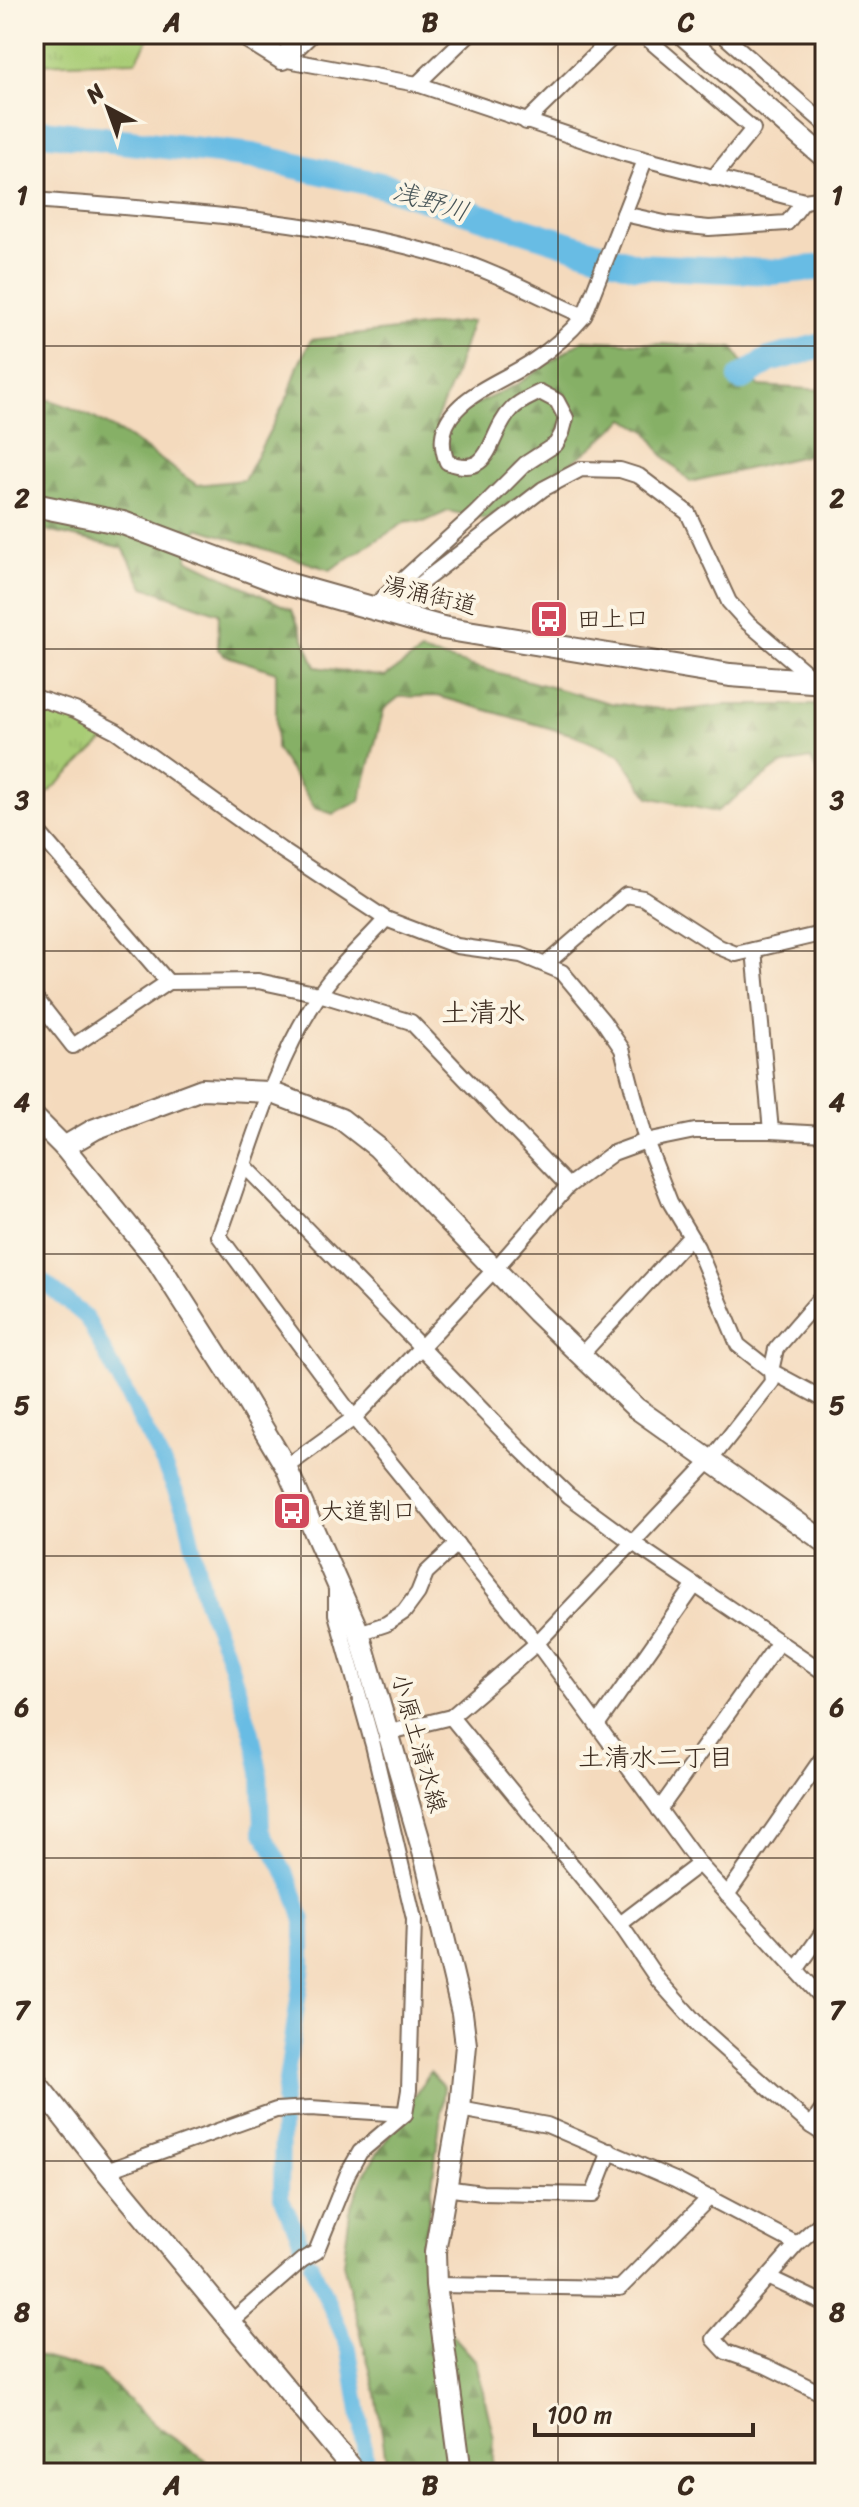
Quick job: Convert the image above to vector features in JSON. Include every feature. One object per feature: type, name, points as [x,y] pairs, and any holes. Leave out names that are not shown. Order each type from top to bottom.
[{"type":"main road","name":"湯涌街道","points":[[34,505],[123,523],[280,582],[458,630],[730,675],[822,682]]},
{"type":"street","points":[[242,34],[282,59],[417,84],[645,160],[804,201],[825,198]]},
{"type":"street","points":[[282,59],[308,34]]},
{"type":"street","points":[[417,84],[469,34]]},
{"type":"street","points":[[526,122],[616,34]]},
{"type":"street","points":[[642,34],[753,129],[713,178]]},
{"type":"street","points":[[682,34],[825,158]]},
{"type":"street","points":[[722,34],[825,124]]},
{"type":"street","points":[[379,609],[525,464],[556,444],[566,418],[557,401],[540,392],[514,406],[495,435],[488,454],[472,467],[447,462],[442,449],[444,428],[459,407],[480,389],[532,362],[568,335],[584,316],[645,160]]},
{"type":"street","points":[[34,200],[271,219],[362,236],[452,259],[584,316]]},
{"type":"street","points":[[623,217],[709,228],[787,223],[804,201]]},
{"type":"street","points":[[379,609],[543,489],[581,469],[620,470],[639,476],[688,513],[729,602],[748,623],[822,682]]},
{"type":"street","points":[[34,697],[75,710],[116,731],[280,849],[386,919],[457,946],[521,955],[562,972],[622,1049],[646,1141],[670,1202],[690,1237],[738,1345],[771,1371],[825,1400]]},
{"type":"street","points":[[34,827],[168,982]]},
{"type":"street","points":[[546,964],[626,895],[643,898],[719,947],[736,954],[825,933]]},
{"type":"street","points":[[386,919],[319,994],[299,1027],[270,1092],[219,1236],[354,1418],[537,1643],[699,1864],[825,2001]]},
{"type":"street","points":[[754,950],[771,1131]]},
{"type":"street","points":[[34,996],[73,1046],[168,982],[258,981],[319,994],[411,1022],[568,1186]]},
{"type":"street","points":[[64,1147],[95,1129],[202,1089],[270,1092],[341,1119],[377,1147],[636,1408],[825,1542]]},
{"type":"street","name":"小原土清水線","points":[[34,1117],[64,1147],[158,1262],[286,1467],[359,1633],[426,1862],[462,2013],[466,2045],[460,2109],[435,2252],[436,2285],[461,2473]]},
{"type":"street","points":[[286,1467],[354,1418],[495,1269],[568,1186],[613,1153],[646,1141],[695,1131],[825,1134]]},
{"type":"street","points":[[245,1166],[569,1496],[825,1673]]},
{"type":"street","points":[[581,1355],[690,1237]]},
{"type":"street","points":[[390,1732],[451,1717],[537,1643],[709,1462],[772,1382],[776,1349],[825,1292]]},
{"type":"street","points":[[359,1633],[386,1624],[404,1612],[418,1593],[426,1573],[457,1544]]},
{"type":"street","points":[[231,2322],[302,2260],[316,2252],[348,2173],[360,2152],[405,2114],[409,2090],[414,1919],[373,1745],[336,1614],[337,1579]]},
{"type":"street","points":[[597,1725],[695,1585]]},
{"type":"street","points":[[659,1810],[779,1642]]},
{"type":"street","points":[[451,1717],[620,1924],[658,1980],[700,2027],[825,2135]]},
{"type":"street","points":[[727,1895],[825,1754]]},
{"type":"street","points":[[620,1924],[699,1864]]},
{"type":"street","points":[[796,1970],[825,1929]]},
{"type":"street","points":[[34,2080],[356,2473]]},
{"type":"street","points":[[811,2126],[825,2106]]},
{"type":"street","points":[[106,2171],[276,2110],[310,2108],[405,2114]]},
{"type":"street","points":[[460,2109],[547,2125],[710,2197],[797,2244]]},
{"type":"street","points":[[445,2188],[482,2193],[593,2195],[610,2151]]},
{"type":"street","points":[[436,2285],[620,2288],[710,2197]]},
{"type":"street","points":[[825,2219],[797,2244],[714,2339],[726,2352],[766,2366],[825,2395]]},
{"type":"street","points":[[770,2278],[825,2304]]},
{"type":"green space","points":[[34,34],[151,34],[136,61],[34,64]]},
{"type":"green space","points":[[472,321],[452,383],[434,425],[518,384],[583,340],[733,348],[759,386],[825,390],[825,451],[690,482],[661,453],[648,432],[625,419],[585,453],[486,519],[448,511],[424,522],[407,521],[330,570],[198,528],[187,559],[292,610],[316,667],[385,677],[421,652],[610,703],[676,711],[725,705],[825,705],[825,788],[811,759],[780,765],[716,812],[649,797],[620,755],[574,735],[437,696],[399,697],[384,709],[360,801],[333,814],[315,808],[276,749],[276,672],[224,655],[218,649],[219,613],[144,587],[123,548],[34,528],[34,396],[57,402],[100,421],[197,485],[244,480],[289,394],[311,340]]},
{"type":"green space","points":[[34,706],[75,719],[109,736],[34,806]]},
{"type":"green space","points":[[430,2072],[444,2087],[426,2237],[425,2304],[476,2361],[494,2439],[492,2473],[388,2473],[376,2394],[343,2263],[350,2211],[364,2174]]},
{"type":"green space","points":[[34,2355],[100,2373],[155,2425],[223,2473],[34,2473]]},
{"type":"waterway","name":"浅野川","points":[[34,131],[252,156],[389,187],[637,266],[772,272],[825,267]]},
{"type":"waterway","points":[[741,378],[769,360],[825,345]]},
{"type":"waterway","points":[[34,1274],[86,1317],[163,1463],[186,1515],[205,1601],[227,1654],[252,1733],[260,1772],[262,1831],[291,1883],[303,1921],[303,1965],[283,2102]]},
{"type":"waterway","points":[[282,2113],[281,2197],[305,2251]]},
{"type":"waterway","points":[[311,2264],[349,2349],[361,2424]]},
{"type":"waterway","points":[[362,2430],[367,2473]]},
{"type":"place","name":"田上口","points":[[549,619]]},
{"type":"place","name":"大道割口","points":[[292,1511]]},
{"type":"district","name":"土清水","points":[[483,1012]]},
{"type":"district","name":"土清水二丁目","points":[[656,1757]]}]
